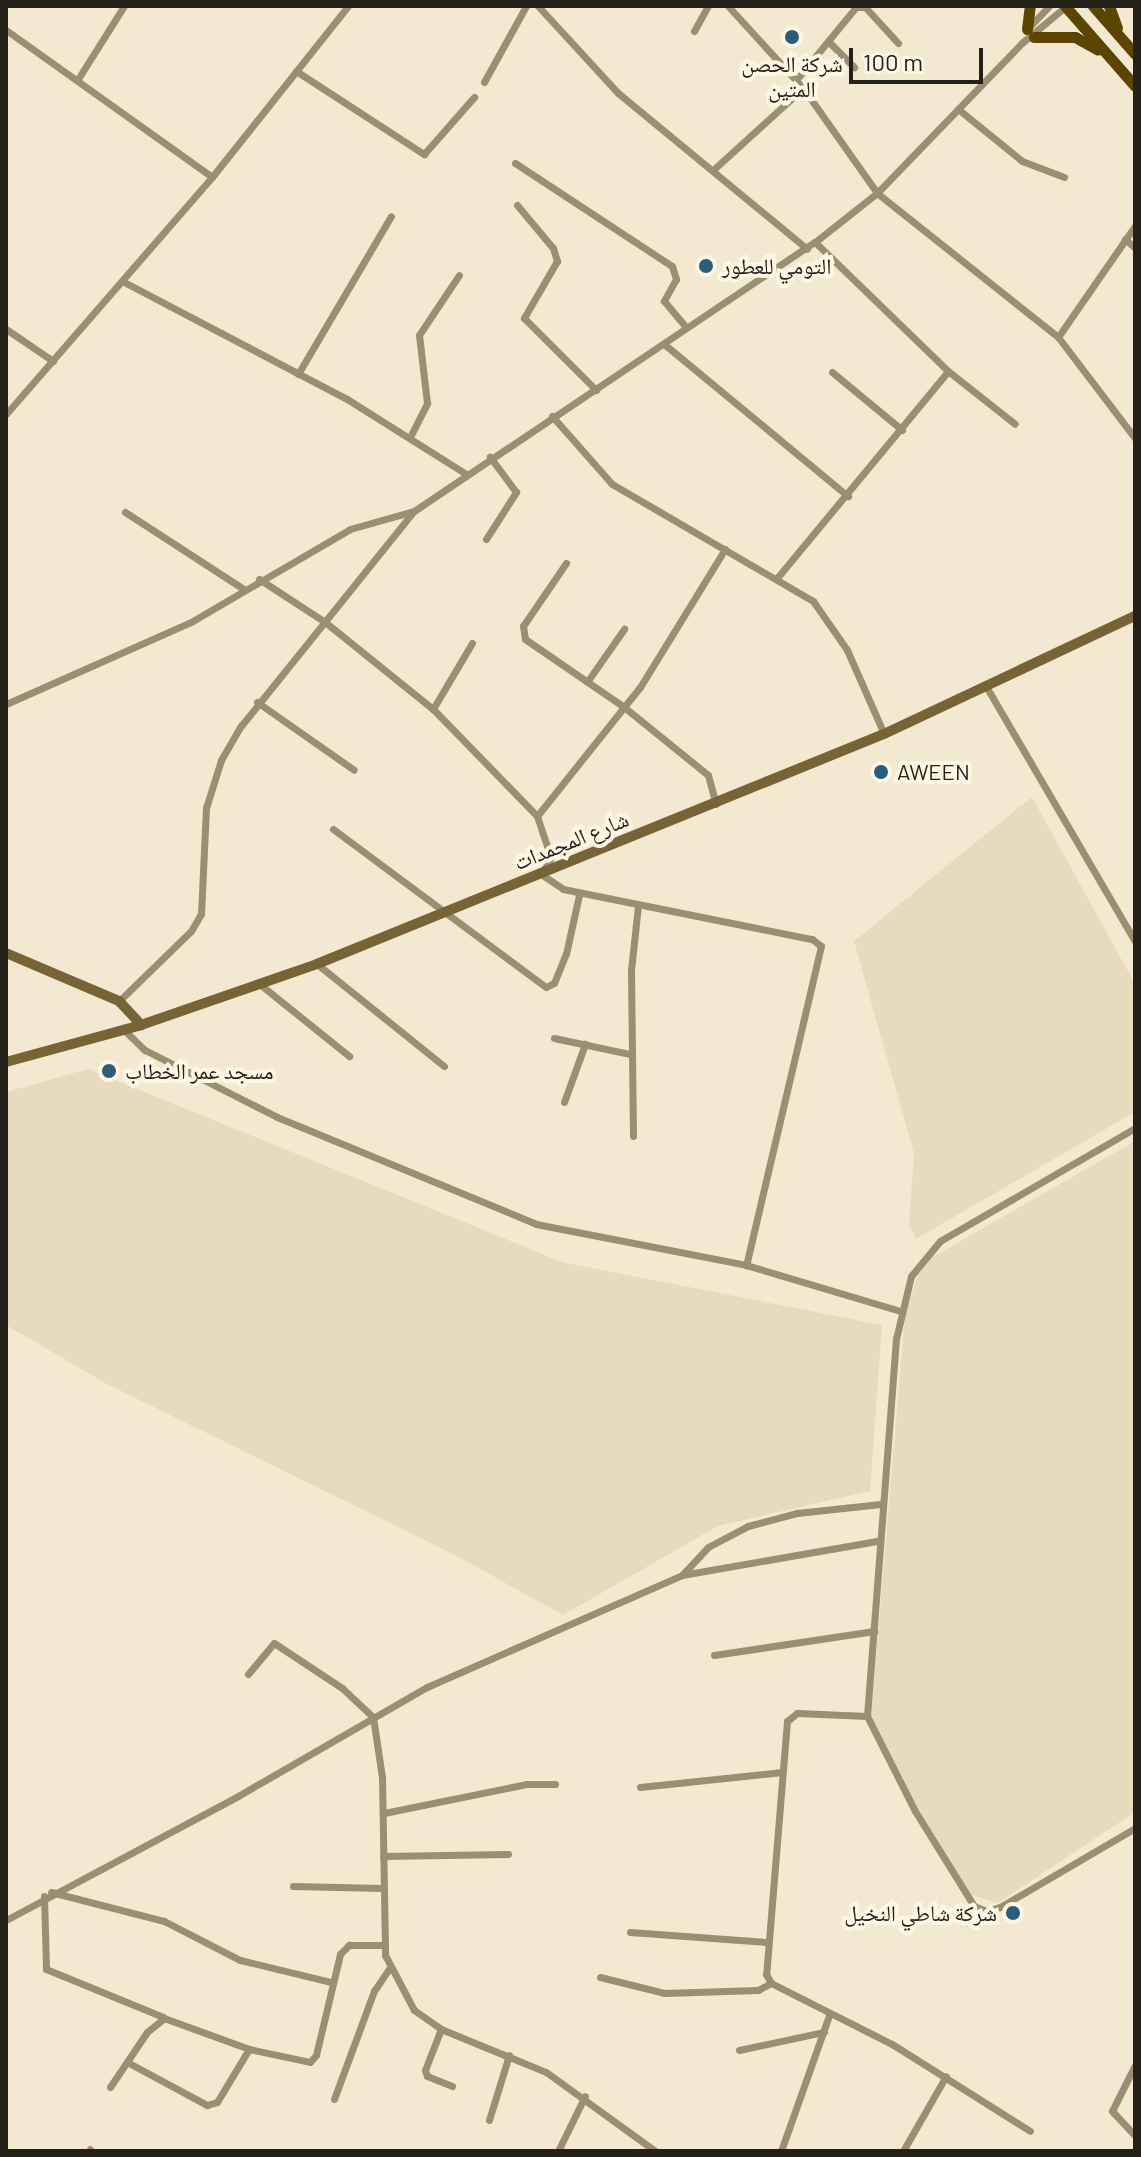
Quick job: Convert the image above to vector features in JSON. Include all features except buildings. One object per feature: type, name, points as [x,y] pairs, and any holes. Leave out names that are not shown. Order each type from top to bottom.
[{"type":"main road","points":[[1030,6],[1028,36],[1075,37],[1119,67]]},
{"type":"main road","points":[[1066,6],[1135,86]]},
{"type":"main road","points":[[1093,6],[1135,54]]},
{"type":"main road","points":[[1109,6],[1122,39]]},
{"type":"main road","name":"شارع المجمدات","points":[[6,1062],[141,1025],[262,986],[884,734],[1135,616]]},
{"type":"main road","points":[[6,953],[119,1001],[141,1025]]},
{"type":"street","points":[[78,79],[124,6]]},
{"type":"street","points":[[6,414],[9,404],[53,361],[124,282],[348,6]]},
{"type":"street","points":[[484,82],[526,6]]},
{"type":"street","points":[[538,6],[618,93],[807,249]]},
{"type":"street","points":[[694,31],[708,6]]},
{"type":"street","points":[[728,6],[803,88],[877,193],[1058,337],[1135,438]]},
{"type":"street","points":[[1028,36],[1049,6]]},
{"type":"street","points":[[119,1001],[191,931],[201,914],[209,796],[221,760],[257,702],[414,511],[490,457],[807,249],[877,193],[1028,36],[1066,6]]},
{"type":"street","points":[[796,80],[856,7],[865,7],[898,43]]},
{"type":"street","points":[[6,30],[212,177]]},
{"type":"street","points":[[828,41],[854,67]]},
{"type":"street","points":[[296,71],[424,154],[474,97]]},
{"type":"street","points":[[713,170],[803,88]]},
{"type":"street","points":[[958,109],[1022,161],[1064,177]]},
{"type":"street","points":[[515,163],[672,266],[676,279],[664,301],[686,327]]},
{"type":"street","points":[[517,205],[553,248],[557,261],[524,318],[596,390]]},
{"type":"street","points":[[298,374],[391,216]]},
{"type":"street","points":[[1058,337],[1135,226]]},
{"type":"street","points":[[1125,239],[1135,248]]},
{"type":"street","points":[[815,242],[948,371],[1015,424]]},
{"type":"street","points":[[410,437],[427,403],[419,335],[459,275]]},
{"type":"street","points":[[124,282],[298,374],[410,437],[466,474]]},
{"type":"street","points":[[6,329],[53,361]]},
{"type":"street","points":[[664,344],[848,496]]},
{"type":"street","points":[[777,578],[848,496],[948,371]]},
{"type":"street","points":[[832,372],[902,430]]},
{"type":"street","points":[[552,416],[612,484],[813,601],[832,622],[884,734]]},
{"type":"street","points":[[486,539],[516,492],[490,457]]},
{"type":"street","points":[[6,704],[191,622],[242,588],[350,529],[414,511]]},
{"type":"street","points":[[125,512],[242,588]]},
{"type":"street","points":[[537,816],[624,707],[725,549]]},
{"type":"street","points":[[566,563],[522,632],[624,707],[708,775],[716,804]]},
{"type":"street","points":[[259,579],[325,622],[433,709],[537,816],[551,858],[541,874],[579,895],[812,939],[821,946],[746,1265]]},
{"type":"street","points":[[587,682],[624,629]]},
{"type":"street","points":[[433,709],[472,643]]},
{"type":"street","points":[[987,688],[1135,941]]},
{"type":"street","points":[[257,702],[354,770]]},
{"type":"street","points":[[333,829],[441,915],[546,987],[554,983],[566,954],[579,895]]},
{"type":"street","points":[[633,1136],[631,970],[638,906]]},
{"type":"street","points":[[317,964],[444,1066]]},
{"type":"street","points":[[262,986],[349,1056]]},
{"type":"street","points":[[124,1030],[145,1050],[277,1117],[536,1224],[746,1265],[900,1311]]},
{"type":"street","points":[[554,1038],[630,1054]]},
{"type":"street","points":[[564,1102],[585,1044]]},
{"type":"street","points":[[1135,1128],[940,1241],[911,1276],[900,1311],[877,1541],[867,1716],[915,1811],[974,1906],[986,1911],[1000,1907],[1135,1828]]},
{"type":"street","points":[[682,1575],[708,1547],[748,1526],[797,1513],[881,1504]]},
{"type":"street","points":[[6,1920],[48,1894],[179,1828],[427,1687],[682,1575],[877,1541]]},
{"type":"street","points":[[714,1655],[874,1631]]},
{"type":"street","points":[[248,1674],[274,1643],[342,1688],[373,1717],[384,1813],[384,1945],[389,1969],[414,2010],[441,2029],[509,2055],[585,2096],[655,2151]]},
{"type":"street","points":[[771,1983],[765,1942],[782,1772],[792,1716],[867,1716]]},
{"type":"street","points":[[640,1787],[782,1772]]},
{"type":"street","points":[[384,1813],[526,1784],[555,1784]]},
{"type":"street","points":[[383,1856],[508,1854]]},
{"type":"street","points":[[293,1886],[382,1888]]},
{"type":"street","points":[[48,1894],[164,1921],[240,1960],[331,1982]]},
{"type":"street","points":[[48,1894],[46,1969],[249,2049],[305,2062],[314,2059],[331,1982],[344,1948],[384,1945]]},
{"type":"street","points":[[630,1932],[765,1942]]},
{"type":"street","points":[[334,2099],[374,1991],[389,1969]]},
{"type":"street","points":[[600,1977],[664,1993],[758,1990],[771,1983]]},
{"type":"street","points":[[771,1983],[946,2076],[1030,2131]]},
{"type":"street","points":[[781,2151],[830,2013]]},
{"type":"street","points":[[110,2087],[147,2032],[164,2018]]},
{"type":"street","points":[[441,2029],[425,2070],[427,2076],[452,2086]]},
{"type":"street","points":[[739,2050],[824,2032]]},
{"type":"street","points":[[127,2062],[207,2105],[217,2102],[249,2049]]},
{"type":"street","points":[[489,2120],[509,2055]]},
{"type":"street","points":[[1135,2065],[1112,2111],[1135,2136]]},
{"type":"street","points":[[903,2151],[946,2076]]},
{"type":"street","points":[[558,2151],[585,2096]]},
{"type":"shaded area","points":[[1032,797],[1135,984],[1135,1112],[916,1239],[909,1224],[914,1154],[854,941]]},
{"type":"shaded area","points":[[88,1069],[562,1262],[882,1325],[870,1491],[718,1526],[563,1615],[455,1555],[107,1384],[6,1325],[6,1092]]},
{"type":"shaded area","points":[[1135,1141],[1135,1812],[998,1903],[969,1894],[870,1727],[905,1315],[922,1263]]},
{"type":"place","name":"شركة الحصن المتين","points":[[792,37]]},
{"type":"place","name":"التومي للعطور","points":[[706,266]]},
{"type":"place","name":"AWEEN","points":[[881,772]]},
{"type":"place","name":"مسجد عمر الخطاب","points":[[109,1071]]},
{"type":"place","name":"شركة شاطي النخيل","points":[[1013,1913]]}]
